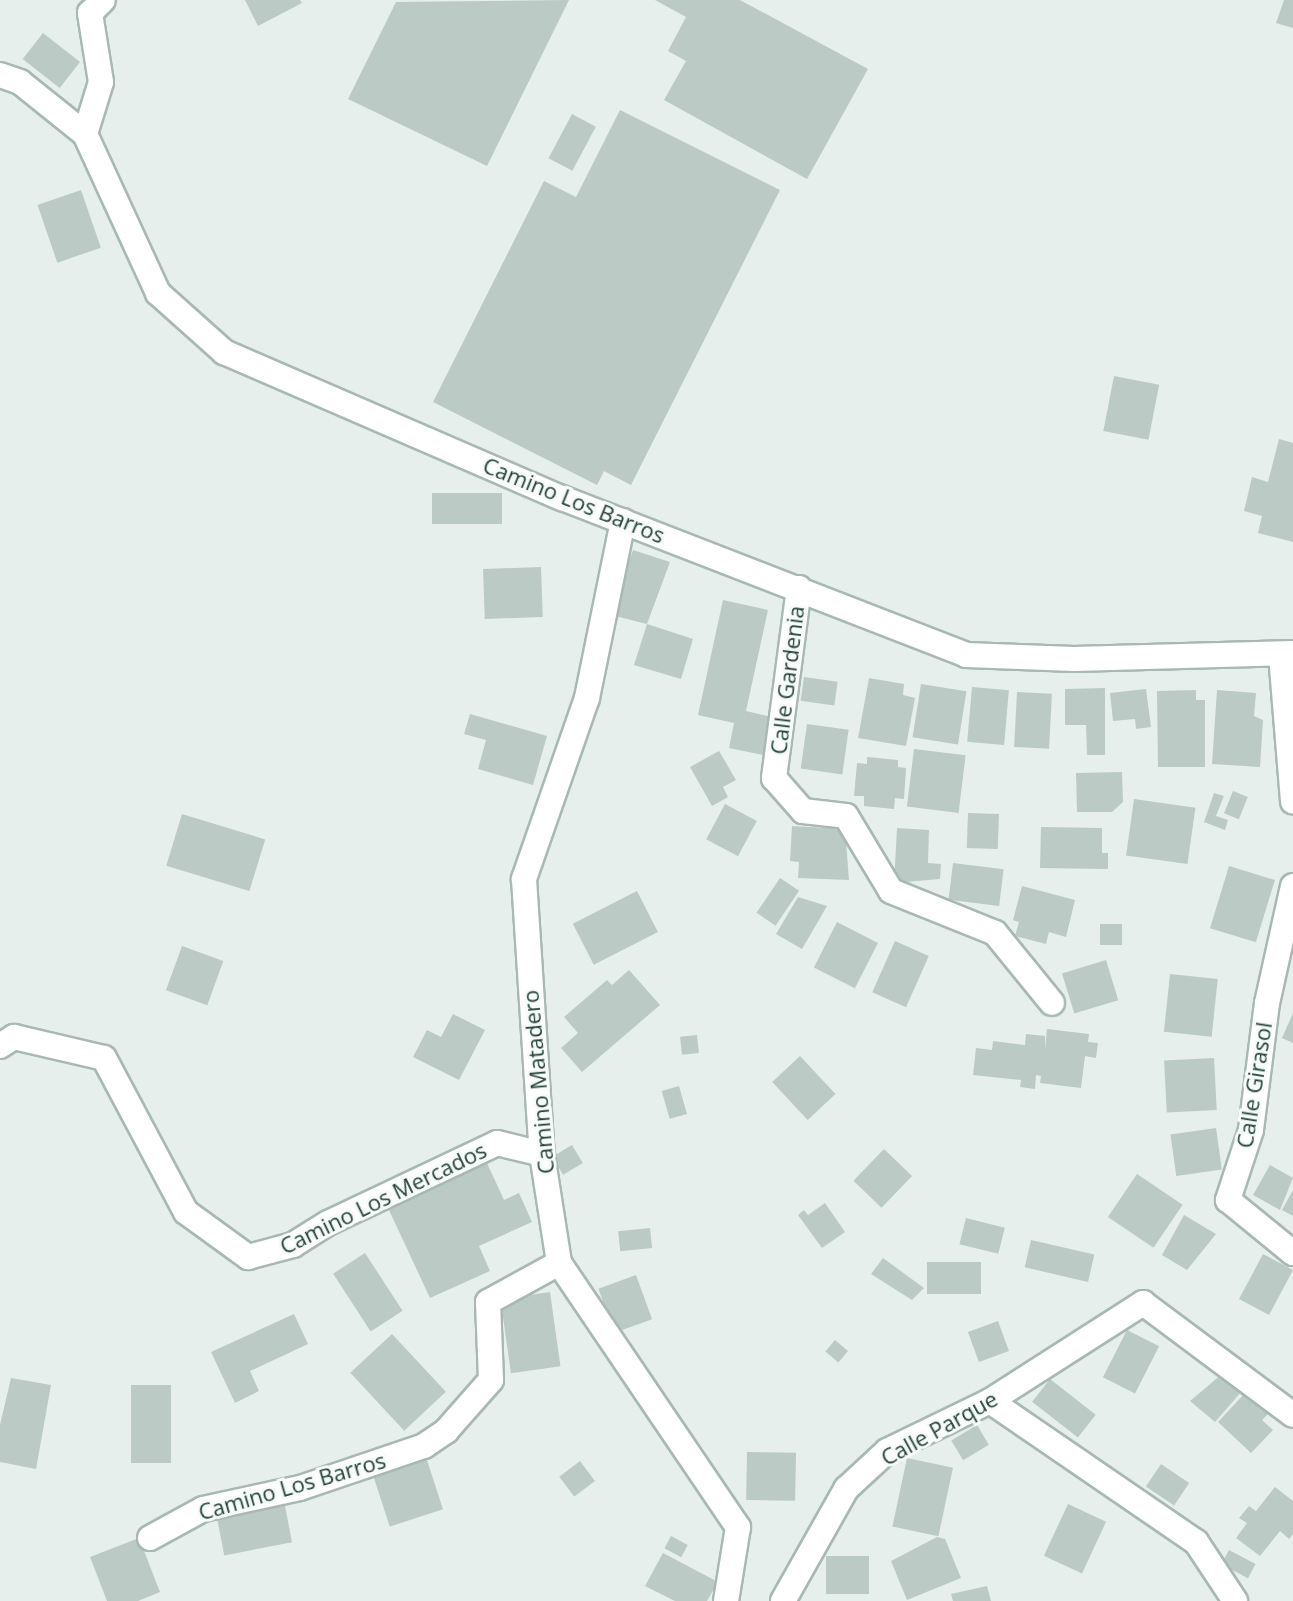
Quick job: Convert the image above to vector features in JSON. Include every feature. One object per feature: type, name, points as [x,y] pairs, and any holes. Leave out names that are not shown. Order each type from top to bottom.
[{"type":"street","points":[[85,134],[101,82],[90,13],[103,0]]},
{"type":"street","name":"Camino Los Barros","points":[[0,75],[20,82],[85,134],[158,293],[224,352],[623,521],[966,655],[1287,654]]},
{"type":"street","name":"Camino Matadero","points":[[623,521],[587,698],[524,879],[542,1154],[559,1263],[738,1527],[726,1601]]},
{"type":"street","name":"Calle Gardenia","points":[[799,588],[774,778],[803,811],[846,816],[891,891],[995,933],[1052,1003]]},
{"type":"street","points":[[1287,654],[1293,802]]},
{"type":"street","name":"Calle Girasol","points":[[1293,886],[1267,1003],[1251,1130],[1228,1200],[1293,1253]]},
{"type":"street","name":"Camino Los Mercados","points":[[0,1046],[14,1037],[104,1058],[186,1212],[248,1257],[293,1245],[328,1223],[497,1143],[542,1154]]},
{"type":"street","name":"Camino Los Barros","points":[[150,1538],[203,1509],[300,1488],[424,1446],[446,1431],[491,1380],[488,1302],[559,1263]]},
{"type":"street","name":"Calle Parque","points":[[783,1601],[846,1489],[887,1451],[990,1401],[1143,1303],[1293,1415]]},
{"type":"street","points":[[990,1401],[1196,1542],[1235,1601]]},
{"type":"building","points":[[245,0],[300,0],[302,3],[258,26]]},
{"type":"building","points":[[569,0],[487,166],[348,99],[396,2]]},
{"type":"building","points":[[655,0],[740,0],[868,69],[807,179],[664,100],[686,61],[668,51],[686,17]]},
{"type":"building","points":[[1284,0],[1293,0],[1293,28],[1276,23]]},
{"type":"building","points":[[43,33],[80,62],[60,88],[23,59]]},
{"type":"building","points":[[620,110],[780,190],[631,485],[604,471],[597,485],[433,402],[544,181],[576,197]]},
{"type":"building","points":[[572,114],[596,127],[572,171],[549,158]]},
{"type":"building","points":[[81,190],[101,248],[57,263],[38,205]]},
{"type":"building","points":[[1114,376],[1159,385],[1148,440],[1103,431]]},
{"type":"building","points":[[1279,439],[1293,443],[1293,542],[1258,533],[1262,516],[1244,511],[1252,477],[1268,482]]},
{"type":"building","points":[[432,493],[502,493],[502,524],[432,524]]},
{"type":"building","points":[[633,550],[670,562],[647,624],[611,615]]},
{"type":"building","points":[[541,567],[543,617],[485,619],[483,569]]},
{"type":"building","points":[[723,600],[768,610],[746,711],[772,717],[763,755],[729,748],[734,723],[698,715]]},
{"type":"building","points":[[647,624],[693,639],[681,679],[634,665]]},
{"type":"building","points":[[804,677],[838,682],[834,705],[801,701]]},
{"type":"building","points":[[869,678],[904,684],[903,695],[915,698],[906,746],[858,738]]},
{"type":"building","points":[[921,684],[966,691],[958,745],[913,737]]},
{"type":"building","points":[[972,687],[1009,690],[1004,745],[967,742]]},
{"type":"building","points":[[1105,688],[1105,755],[1087,755],[1086,725],[1065,725],[1065,689]]},
{"type":"building","points":[[1146,689],[1151,727],[1136,729],[1135,719],[1113,721],[1110,693]]},
{"type":"building","points":[[1196,690],[1196,700],[1205,700],[1205,767],[1158,767],[1157,691]]},
{"type":"building","points":[[1217,690],[1256,693],[1254,716],[1263,720],[1260,767],[1212,764]]},
{"type":"building","points":[[1017,692],[1052,694],[1049,749],[1014,747]]},
{"type":"building","points":[[470,714],[547,736],[533,785],[478,769],[486,740],[464,734]]},
{"type":"building","points":[[807,724],[849,730],[842,774],[801,769]]},
{"type":"building","points":[[914,749],[966,755],[959,813],[907,807]]},
{"type":"building","points":[[719,751],[736,780],[723,787],[728,797],[712,806],[690,767]]},
{"type":"building","points":[[867,757],[898,760],[898,767],[906,768],[904,799],[895,798],[894,809],[864,806],[864,796],[854,796],[857,763],[867,764]]},
{"type":"building","points":[[1122,772],[1123,802],[1112,812],[1077,812],[1076,773]]},
{"type":"building","points":[[1233,791],[1248,797],[1239,819],[1224,813]]},
{"type":"building","points":[[1214,793],[1224,796],[1216,816],[1228,820],[1225,830],[1204,822]]},
{"type":"building","points":[[1134,799],[1195,808],[1187,864],[1126,855]]},
{"type":"building","points":[[725,804],[757,821],[738,856],[706,839]]},
{"type":"building","points":[[968,813],[999,814],[998,849],[967,848]]},
{"type":"building","points":[[182,814],[265,839],[249,891],[166,866]]},
{"type":"building","points":[[792,826],[845,829],[849,880],[798,878],[799,862],[790,861]]},
{"type":"building","points":[[1041,827],[1102,828],[1102,853],[1108,853],[1108,869],[1040,868]]},
{"type":"building","points":[[897,828],[929,830],[928,863],[941,864],[940,879],[894,883]]},
{"type":"building","points":[[953,863],[1004,869],[999,906],[948,900]]},
{"type":"building","points":[[1229,866],[1275,880],[1256,942],[1210,928]]},
{"type":"building","points":[[780,878],[799,891],[776,926],[757,913]]},
{"type":"building","points":[[1022,886],[1075,900],[1066,937],[1049,932],[1046,944],[1015,936],[1019,922],[1013,920]]},
{"type":"building","points":[[637,891],[658,932],[594,965],[573,924]]},
{"type":"building","points":[[798,897],[827,906],[802,949],[776,934]]},
{"type":"building","points":[[837,922],[878,943],[855,988],[814,967]]},
{"type":"building","points":[[1100,924],[1122,924],[1122,945],[1100,945]]},
{"type":"building","points":[[895,941],[929,956],[906,1007],[872,992]]},
{"type":"building","points":[[182,946],[223,961],[207,1005],[166,990]]},
{"type":"building","points":[[1106,960],[1118,1000],[1074,1014],[1062,973]]},
{"type":"building","points":[[629,970],[660,1005],[582,1072],[561,1048],[578,1033],[564,1017],[607,980],[612,985]]},
{"type":"building","points":[[1170,974],[1218,979],[1212,1037],[1164,1032]]},
{"type":"building","points":[[1293,1013],[1293,1043],[1282,1038]]},
{"type":"building","points":[[453,1014],[485,1030],[459,1080],[413,1057],[427,1030],[441,1037]]},
{"type":"building","points":[[1047,1029],[1089,1034],[1088,1042],[1098,1043],[1096,1058],[1085,1056],[1081,1088],[1040,1083],[1041,1076],[1036,1075],[1035,1089],[1020,1087],[1021,1080],[973,1075],[976,1048],[992,1050],[993,1041],[1025,1045],[1026,1034],[1045,1036],[1045,1050]]},
{"type":"building","points":[[697,1035],[699,1053],[682,1055],[680,1037]]},
{"type":"building","points":[[800,1056],[835,1094],[808,1120],[772,1082]]},
{"type":"building","points":[[1214,1058],[1217,1110],[1167,1113],[1164,1061]]},
{"type":"building","points":[[679,1086],[687,1114],[670,1119],[662,1091]]},
{"type":"building","points":[[1216,1128],[1222,1170],[1176,1176],[1170,1134]]},
{"type":"building","points":[[572,1145],[583,1163],[563,1175],[552,1157]]},
{"type":"building","points":[[884,1149],[912,1176],[881,1208],[853,1181]]},
{"type":"building","points":[[487,1163],[504,1200],[519,1193],[532,1222],[479,1246],[490,1271],[430,1298],[388,1208]]},
{"type":"building","points":[[1270,1165],[1293,1178],[1280,1210],[1253,1195]]},
{"type":"building","points":[[1137,1174],[1183,1205],[1154,1248],[1108,1217]]},
{"type":"building","points":[[1293,1190],[1293,1216],[1282,1210]]},
{"type":"building","points":[[825,1203],[845,1232],[822,1248],[798,1215],[804,1210],[808,1215]]},
{"type":"building","points":[[1184,1215],[1216,1234],[1187,1270],[1162,1255]]},
{"type":"building","points":[[966,1218],[1005,1228],[998,1254],[959,1244]]},
{"type":"building","points":[[650,1228],[652,1248],[620,1251],[618,1231]]},
{"type":"building","points":[[1031,1240],[1094,1255],[1088,1282],[1025,1267]]},
{"type":"building","points":[[365,1253],[403,1311],[371,1332],[333,1274]]},
{"type":"building","points":[[1263,1254],[1293,1270],[1269,1315],[1239,1299]]},
{"type":"building","points":[[883,1258],[924,1288],[912,1300],[871,1274]]},
{"type":"building","points":[[927,1262],[981,1262],[981,1294],[927,1294]]},
{"type":"building","points":[[636,1275],[652,1319],[614,1333],[598,1289]]},
{"type":"building","points":[[550,1292],[560,1366],[511,1373],[500,1299]]},
{"type":"building","points":[[294,1314],[308,1344],[250,1371],[259,1391],[235,1403],[211,1352]]},
{"type":"building","points":[[998,1321],[1009,1351],[979,1362],[968,1332]]},
{"type":"building","points":[[1127,1330],[1159,1346],[1135,1394],[1103,1377]]},
{"type":"building","points":[[392,1334],[446,1392],[404,1431],[350,1373]]},
{"type":"building","points":[[835,1340],[848,1351],[838,1362],[825,1351]]},
{"type":"building","points":[[1222,1374],[1242,1391],[1215,1422],[1190,1401]]},
{"type":"building","points":[[11,1378],[51,1385],[36,1469],[0,1462],[0,1425]]},
{"type":"building","points":[[1050,1379],[1096,1415],[1078,1438],[1032,1402]]},
{"type":"building","points":[[131,1385],[171,1385],[171,1463],[131,1463]]},
{"type":"building","points":[[1245,1393],[1268,1414],[1262,1420],[1273,1430],[1251,1453],[1218,1422]]},
{"type":"building","points":[[977,1425],[989,1445],[963,1460],[951,1440]]},
{"type":"building","points":[[747,1452],[796,1453],[795,1501],[746,1500]]},
{"type":"building","points":[[426,1457],[443,1509],[390,1527],[373,1474]]},
{"type":"building","points":[[907,1458],[953,1468],[938,1536],[892,1526]]},
{"type":"building","points":[[580,1461],[595,1481],[574,1497],[559,1477]]},
{"type":"building","points":[[1161,1464],[1189,1483],[1174,1505],[1146,1486]]},
{"type":"building","points":[[1275,1487],[1293,1501],[1293,1534],[1289,1539],[1280,1531],[1260,1556],[1236,1538],[1247,1523],[1239,1518],[1249,1506],[1256,1511]]},
{"type":"building","points":[[284,1501],[292,1542],[224,1555],[216,1514]]},
{"type":"building","points":[[1068,1504],[1106,1522],[1082,1573],[1044,1556]]},
{"type":"building","points":[[671,1536],[688,1545],[681,1557],[664,1548]]},
{"type":"building","points":[[937,1537],[945,1539],[961,1578],[907,1600],[891,1561]]},
{"type":"building","points":[[139,1538],[160,1592],[138,1601],[107,1601],[90,1557]]},
{"type":"building","points":[[1229,1550],[1255,1564],[1248,1578],[1221,1564]]},
{"type":"building","points":[[663,1553],[718,1582],[707,1601],[675,1601],[645,1586]]},
{"type":"building","points":[[826,1556],[869,1556],[869,1594],[826,1594]]},
{"type":"building","points":[[987,1586],[991,1601],[953,1601],[951,1594]]}]
